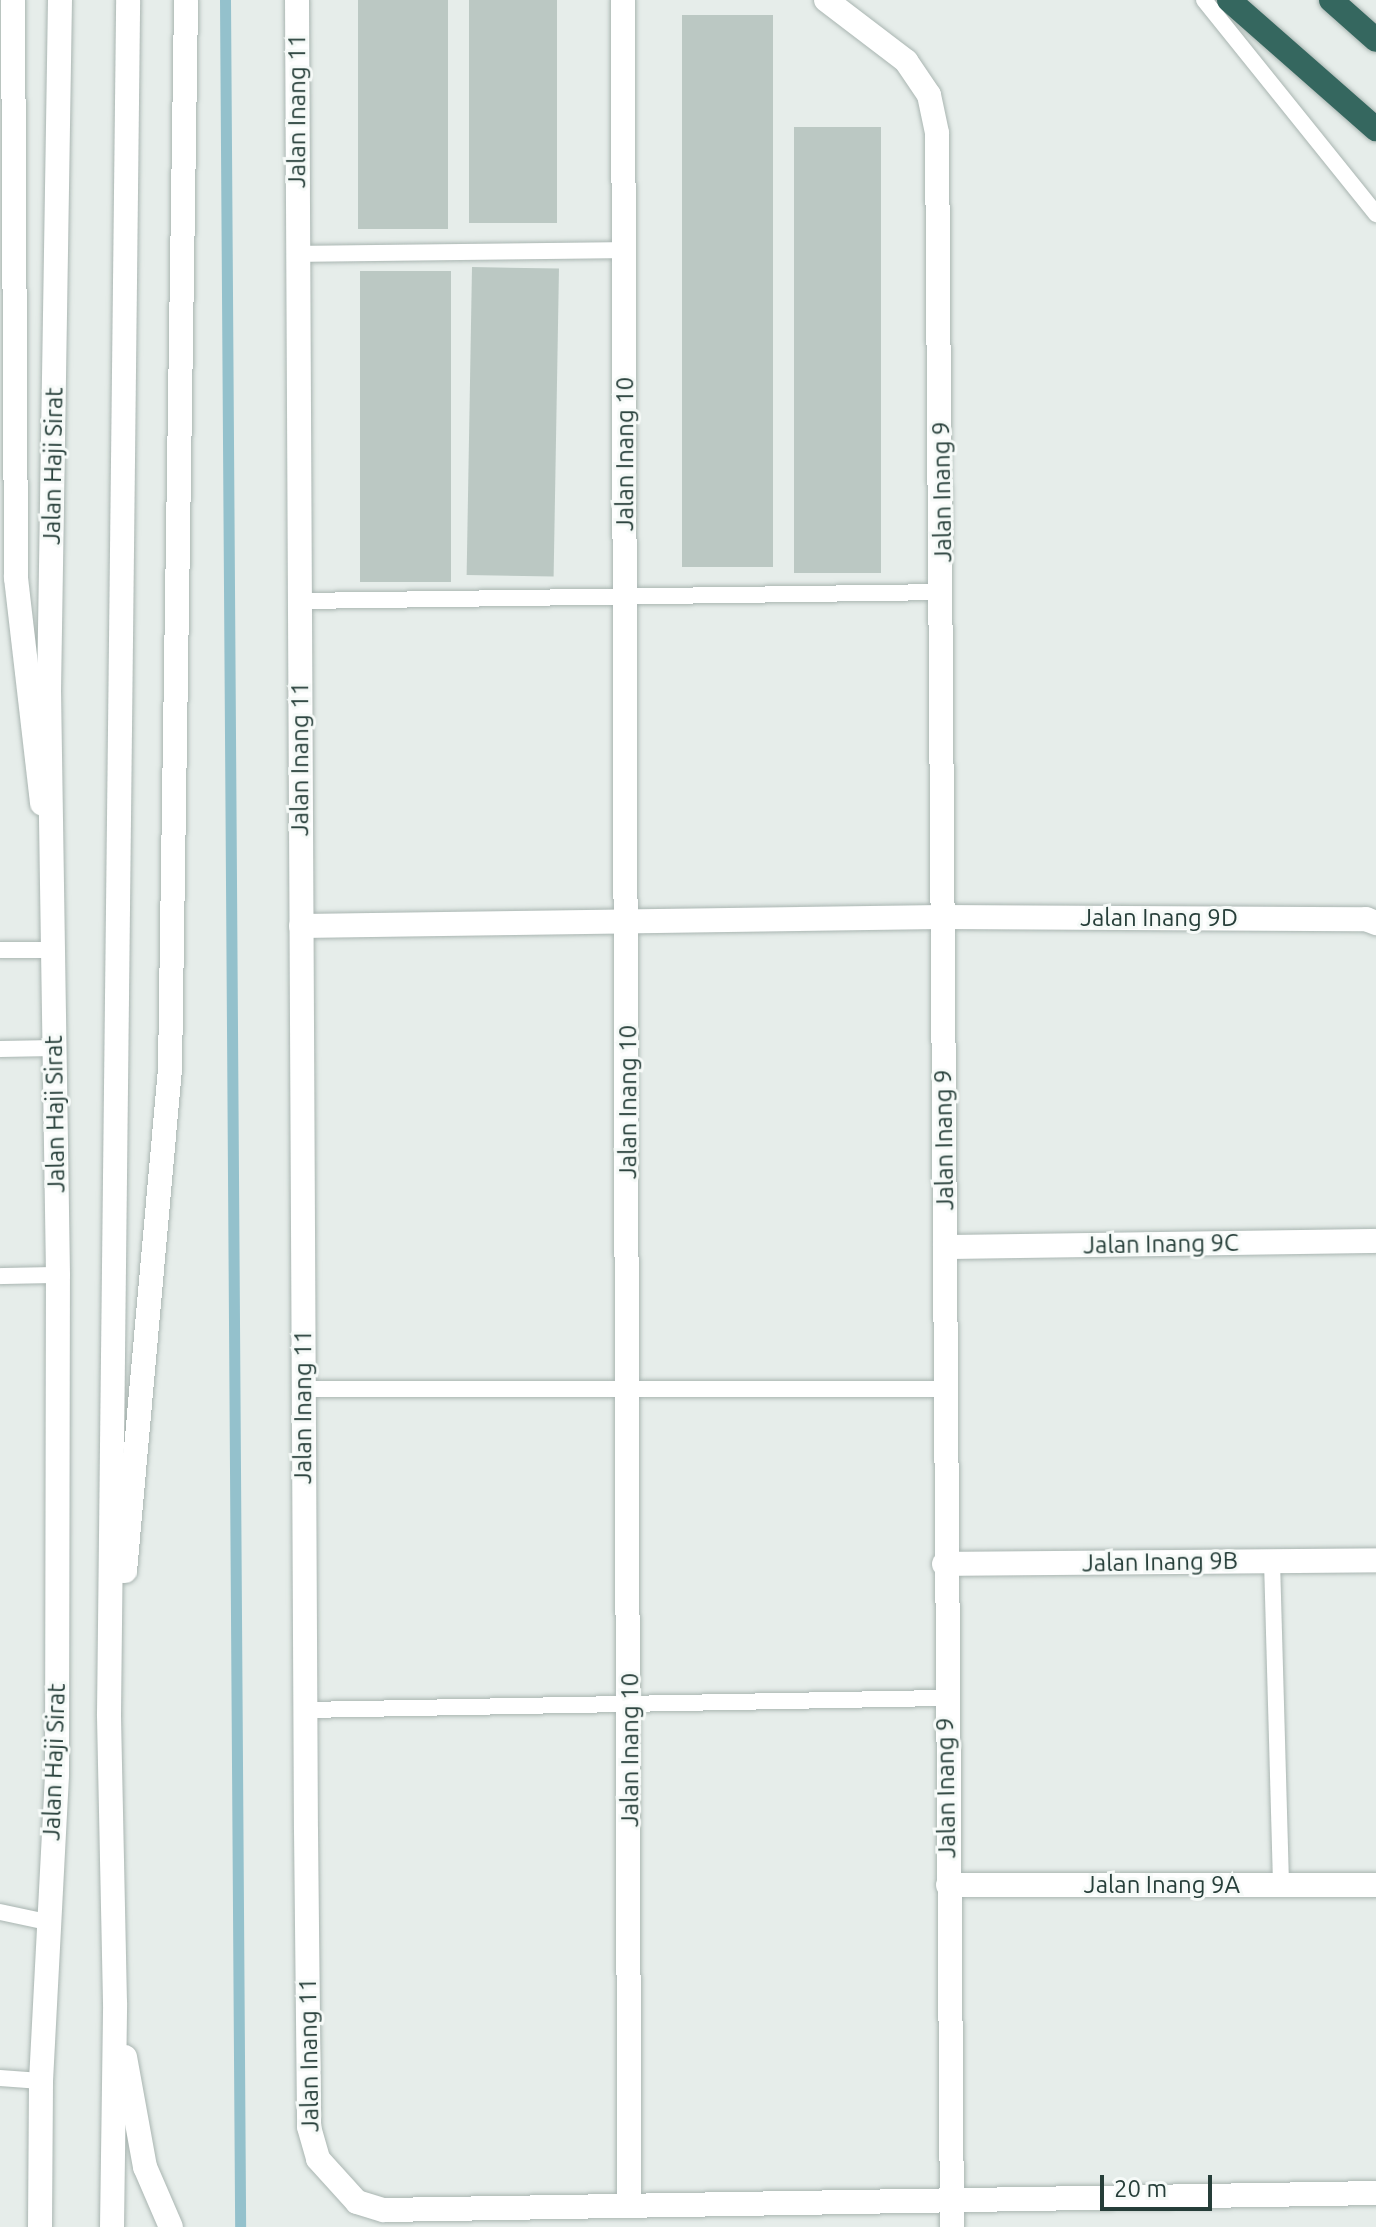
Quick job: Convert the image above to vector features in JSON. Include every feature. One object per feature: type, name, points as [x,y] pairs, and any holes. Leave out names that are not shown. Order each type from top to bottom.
[{"type":"highway","points":[[1229,0],[1376,129]]},
{"type":"highway","points":[[1331,0],[1376,40]]},
{"type":"street","points":[[13,0],[7,66],[8,575],[52,898]]},
{"type":"street","name":"Jalan Haji Sirat","points":[[40,2227],[41,2081],[57,1775],[58,1275],[49,692],[60,0]]},
{"type":"street","points":[[112,2227],[115,2003],[109,1714],[128,0]]},
{"type":"street","points":[[109,1714],[170,1069],[186,0]]},
{"type":"street","name":"Jalan Inang 11","points":[[297,0],[309,2127],[318,2159],[357,2202],[384,2210],[1376,2193]]},
{"type":"street","name":"Jalan Inang 10","points":[[623,0],[631,1704],[629,2205]]},
{"type":"street","name":"Jalan Inang 9","points":[[826,0],[906,61],[929,95],[937,133],[943,592],[944,1698],[952,2227]]},
{"type":"street","name":"Jalan Inang 9D","points":[[301,926],[941,917],[1366,919],[1376,923]]},
{"type":"street","name":"Jalan Inang 9C","points":[[945,1247],[1376,1241]]},
{"type":"street","name":"Jalan Inang 9B","points":[[944,1564],[1376,1560]]},
{"type":"street","name":"Jalan Inang 9A","points":[[948,1885],[1376,1885]]},
{"type":"street","points":[[115,2003],[145,2167],[171,2227]]},
{"type":"lane","points":[[1204,0],[1376,214]]},
{"type":"lane","points":[[298,254],[624,250]]},
{"type":"lane","points":[[300,601],[943,592]]},
{"type":"lane","points":[[0,950],[51,950]]},
{"type":"lane","points":[[0,1049],[55,1048]]},
{"type":"lane","points":[[0,1276],[58,1275]]},
{"type":"lane","points":[[304,1389],[943,1389]]},
{"type":"lane","points":[[1272,1561],[1281,1884]]},
{"type":"lane","points":[[305,1710],[944,1698]]},
{"type":"lane","points":[[0,1912],[47,1922]]},
{"type":"lane","points":[[0,2078],[41,2081]]},
{"type":"building","points":[[358,0],[448,0],[448,229],[358,229]]},
{"type":"building","points":[[469,0],[557,0],[557,223],[469,223]]},
{"type":"building","points":[[682,15],[773,15],[773,567],[682,567]]},
{"type":"building","points":[[794,127],[881,127],[881,573],[794,573]]},
{"type":"building","points":[[472,267],[559,269],[554,576],[467,575]]},
{"type":"building","points":[[360,271],[451,271],[451,582],[360,582]]},
{"type":"waterway","points":[[225,0],[240,2227]]}]
